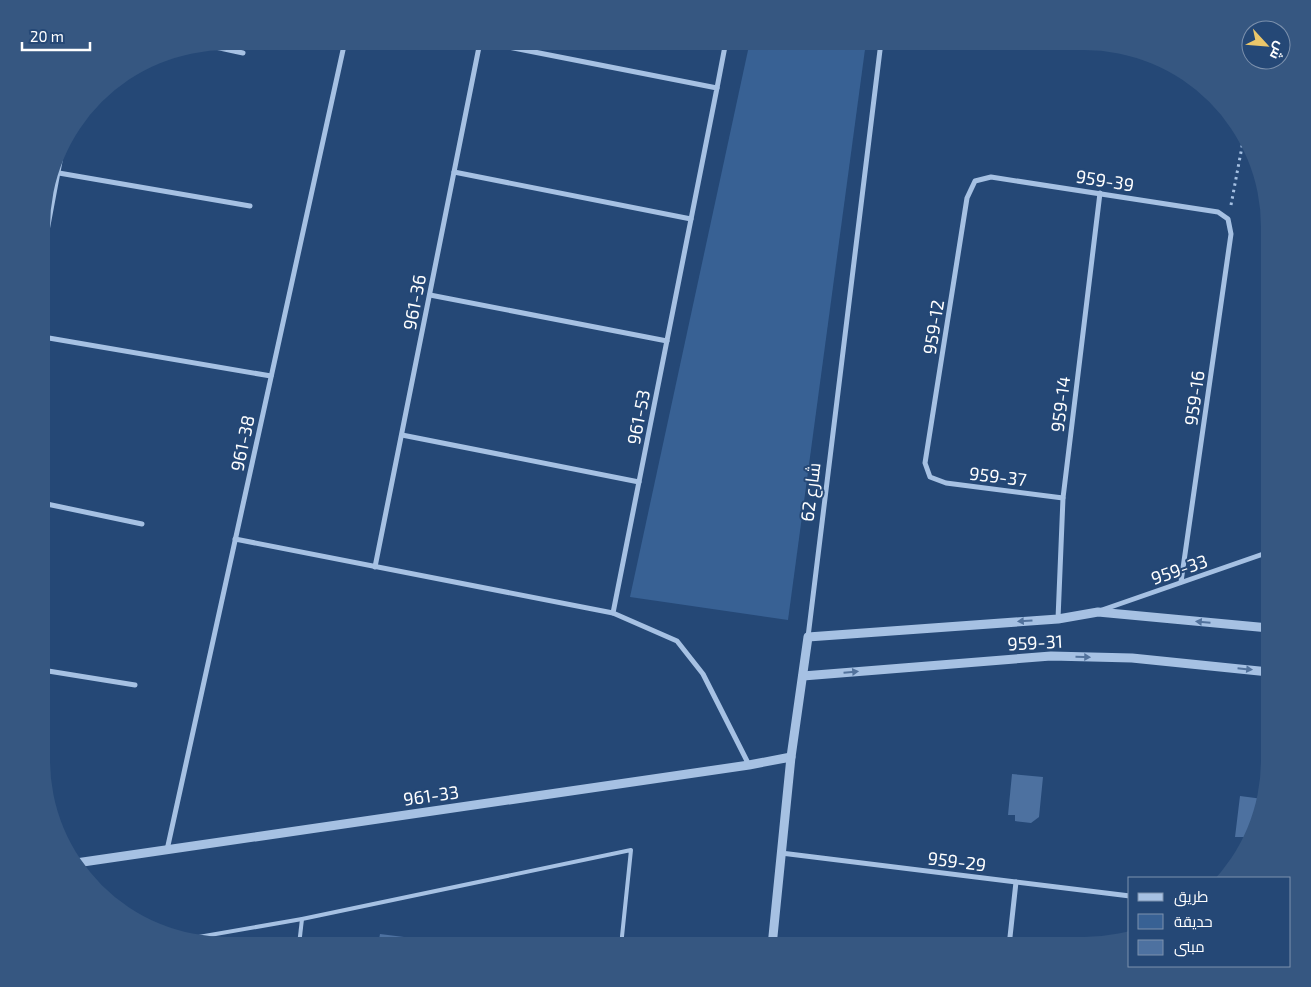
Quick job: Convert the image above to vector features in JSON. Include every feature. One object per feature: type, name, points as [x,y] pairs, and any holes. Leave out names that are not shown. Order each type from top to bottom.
[{"type":"street","points":[[230,50],[244,53]]},
{"type":"street","name":"961-38","points":[[167,850],[343,50]]},
{"type":"street","name":"961-36","points":[[376,567],[477,50]]},
{"type":"street","points":[[520,50],[717,88]]},
{"type":"street","name":"961-53","points":[[613,613],[724,50]]},
{"type":"street","name":"شارع 62","points":[[773,937],[791,757],[808,638],[880,50]]},
{"type":"street","points":[[58,172],[250,206]]},
{"type":"street","points":[[454,172],[691,219]]},
{"type":"street","name":"959-39","points":[[975,181],[991,177],[1100,193],[1218,212],[1228,219]]},
{"type":"street","name":"959-12","points":[[930,477],[926,463],[967,198],[975,181]]},
{"type":"street","name":"959-14","points":[[1058,619],[1063,498],[1100,193]]},
{"type":"street","name":"959-16","points":[[1182,582],[1231,234],[1228,219]]},
{"type":"street","points":[[430,295],[667,341]]},
{"type":"street","points":[[50,337],[271,376]]},
{"type":"street","points":[[402,435],[639,482]]},
{"type":"street","name":"959-37","points":[[930,477],[946,483],[1063,498]]},
{"type":"street","points":[[50,506],[142,524]]},
{"type":"street","points":[[235,539],[613,613],[677,641],[703,674],[749,765]]},
{"type":"street","name":"959-33","points":[[1098,612],[1261,555]]},
{"type":"street","name":"959-31","points":[[808,638],[1058,619],[1098,612],[1261,627]]},
{"type":"street","name":"959-31","points":[[803,676],[1051,656],[1132,658],[1261,671]]},
{"type":"street","points":[[50,671],[135,685]]},
{"type":"street","name":"961-33","points":[[83,862],[749,765],[791,757]]},
{"type":"street","name":"959-29","points":[[781,853],[1128,896]]},
{"type":"street","points":[[1010,937],[1016,882]]},
{"type":"lane","points":[[207,935],[302,919],[631,850],[622,937]]},
{"type":"lane","points":[[300,937],[302,919]]},
{"type":"path","points":[[1228,219],[1242,147]]},
{"type":"green space","points":[[748,50],[865,50],[788,620],[630,597]]},
{"type":"building","points":[[1012,774],[1043,777],[1039,817],[1031,823],[1015,821],[1015,815],[1008,815]]},
{"type":"building","points":[[1240,796],[1257,798],[1252,817],[1243,837],[1235,837]]},
{"type":"building","points":[[380,934],[404,937],[379,937]]}]
